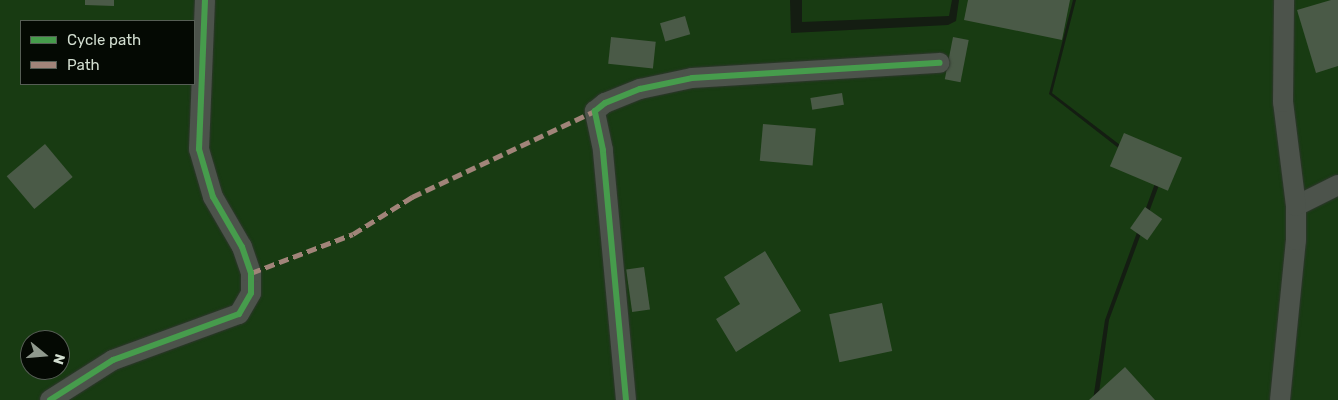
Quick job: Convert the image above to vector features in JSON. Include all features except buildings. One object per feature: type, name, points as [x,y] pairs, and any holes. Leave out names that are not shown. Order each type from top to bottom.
[{"type":"street","points":[[50,400],[113,360],[239,314],[251,293],[251,273],[242,247],[212,198],[199,150],[205,0]]},
{"type":"street","points":[[1280,400],[1296,240],[1296,206],[1283,102],[1284,0]]},
{"type":"street","points":[[626,400],[603,150],[595,111],[604,103],[640,89],[692,78],[940,63]]},
{"type":"street","points":[[1296,206],[1338,185]]},
{"type":"green space","points":[[0,0],[790,0],[791,33],[948,25],[956,21],[959,0],[1073,0],[1049,94],[1157,178],[1105,320],[1093,400],[0,400]]},
{"type":"green space","points":[[802,0],[952,0],[949,16],[802,22]]},
{"type":"green space","points":[[1076,0],[1338,0],[1338,400],[1098,400],[1109,320],[1162,177],[1052,93]]},
{"type":"marked path","points":[[251,273],[353,234],[412,197],[595,111]]},
{"type":"cycle path","points":[[50,400],[113,360],[239,314],[251,293],[251,273],[242,247],[213,197],[199,149],[205,0]]},
{"type":"cycle path","points":[[626,400],[603,150],[595,111],[605,103],[640,89],[692,78],[940,63]]}]
